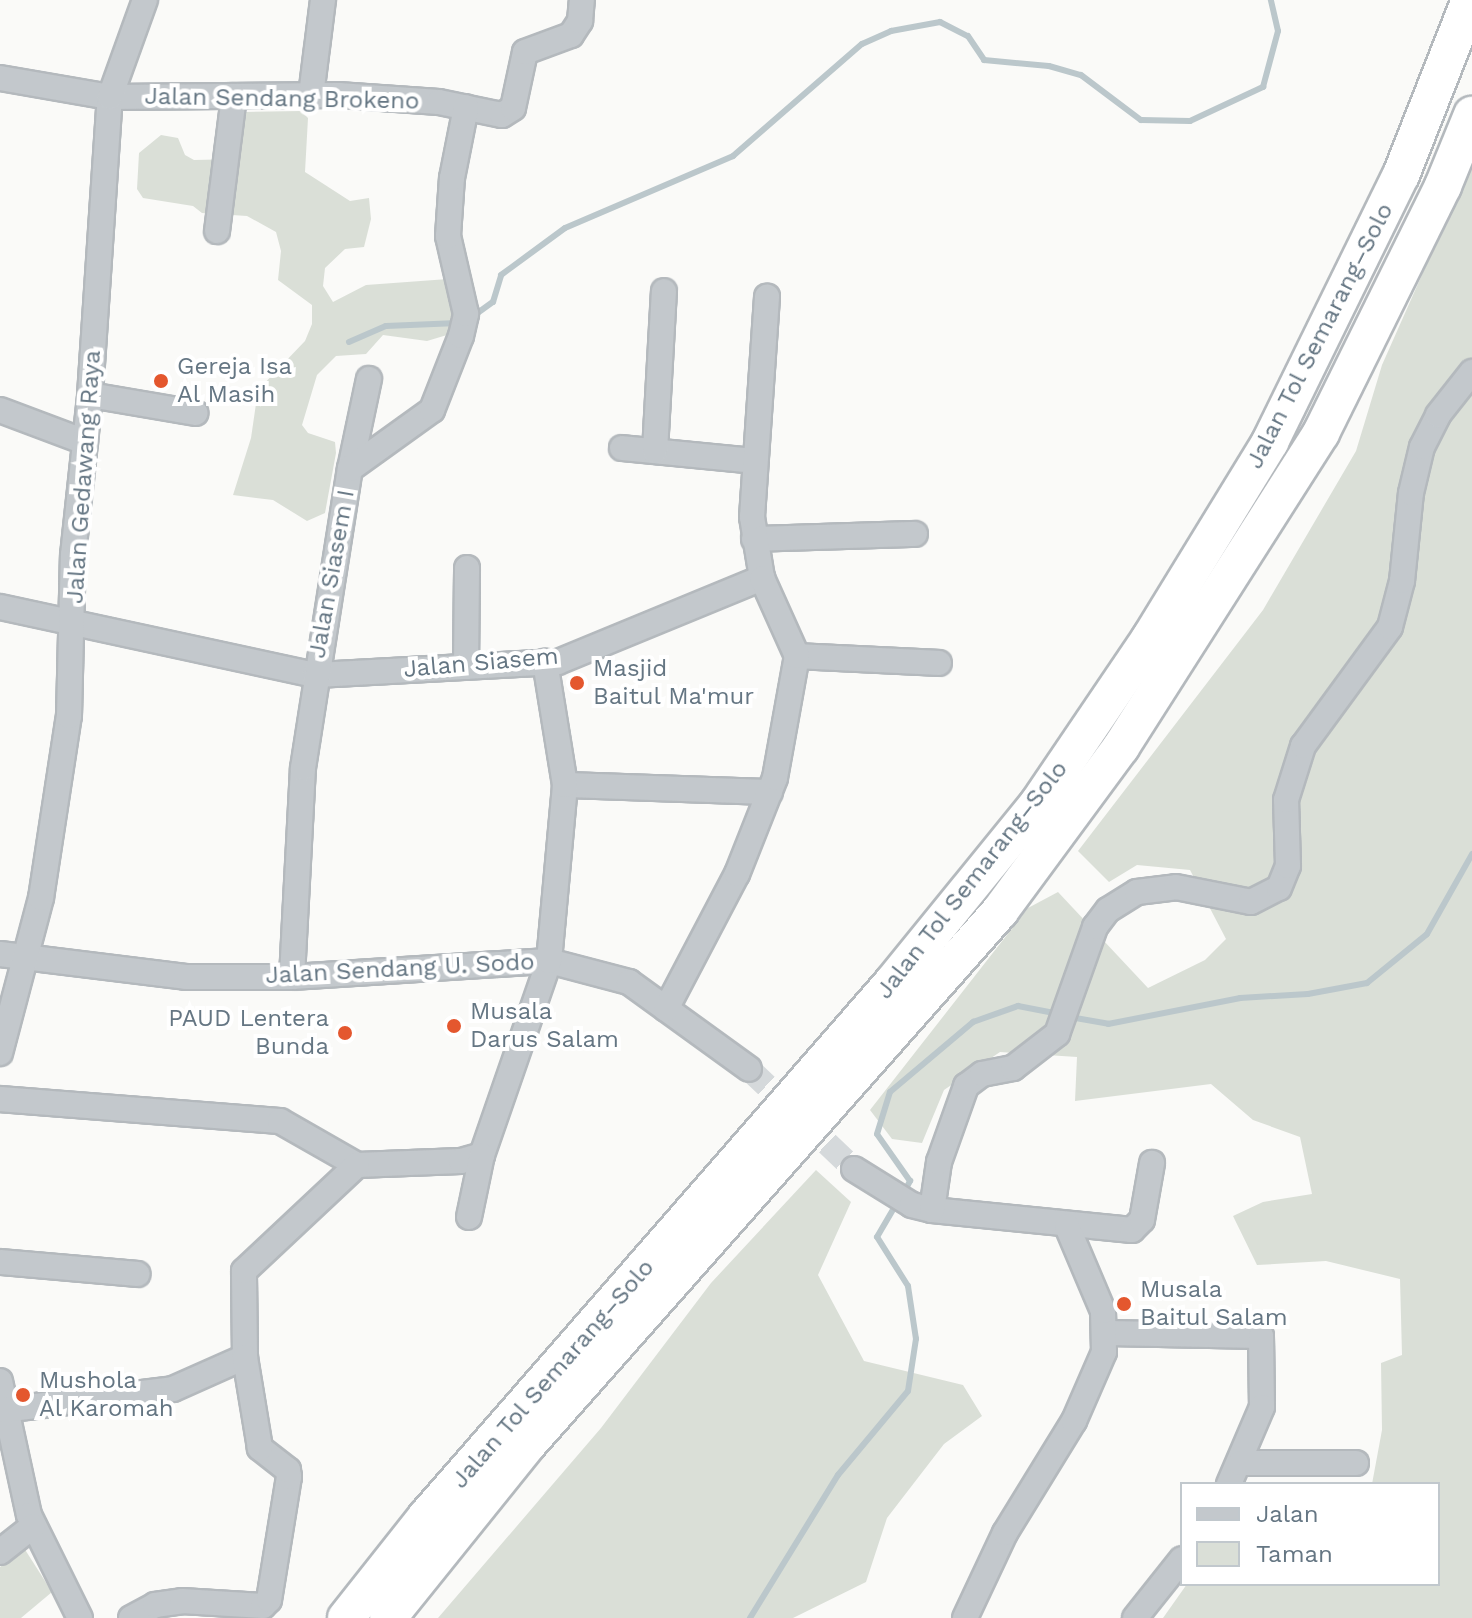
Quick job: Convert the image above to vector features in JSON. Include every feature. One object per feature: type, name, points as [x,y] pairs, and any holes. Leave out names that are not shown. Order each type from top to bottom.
[{"type":"highway","name":"Jalan Tol Semarang–Solo","points":[[346,1618],[426,1517],[893,982],[1037,805],[1270,442],[1326,336],[1401,175],[1470,0]]},
{"type":"highway","name":"Jalan Tol Semarang–Solo","points":[[388,1618],[528,1444],[1000,911],[1121,747],[1226,587],[1321,433],[1472,115]]},
{"type":"street","name":"Jalan Gedawang Raya","points":[[0,1053],[11,955],[43,885],[69,716],[73,555],[90,395],[110,97],[145,0]]},
{"type":"street","points":[[311,95],[323,0]]},
{"type":"street","name":"Jalan Sendang Brokeno","points":[[0,78],[110,97],[311,95],[466,107],[508,114],[525,52],[571,35],[580,21],[582,0]]},
{"type":"street","points":[[217,231],[234,96]]},
{"type":"street","name":"Jalan Siasem I","points":[[292,977],[303,768],[315,675],[350,469],[432,410],[463,325],[448,236],[452,178],[466,107]]},
{"type":"street","points":[[655,451],[664,291]]},
{"type":"street","points":[[666,1009],[737,874],[770,792],[797,656],[762,578],[754,539],[754,461],[767,297]]},
{"type":"street","points":[[912,1203],[939,1162],[966,1086],[982,1074],[1013,1068],[1057,1034],[1069,1009],[1095,927],[1108,910],[1137,892],[1176,887],[1251,902],[1279,888],[1288,866],[1286,800],[1303,746],[1390,627],[1402,581],[1411,493],[1422,447],[1438,415],[1472,372]]},
{"type":"street","points":[[350,469],[369,379]]},
{"type":"street","points":[[90,395],[195,413]]},
{"type":"street","points":[[0,410],[85,442]]},
{"type":"street","points":[[622,448],[754,461]]},
{"type":"street","points":[[754,539],[915,534]]},
{"type":"street","points":[[466,667],[467,568]]},
{"type":"street","name":"Jalan Siasem","points":[[0,607],[315,675],[545,662],[762,578]]},
{"type":"street","points":[[797,656],[939,663]]},
{"type":"street","points":[[469,1217],[482,1155],[549,961],[565,785],[545,662]]},
{"type":"street","points":[[565,785],[770,792]]},
{"type":"street","name":"Jalan Sendang U. Sodo","points":[[11,955],[186,977],[292,977],[549,961],[629,982],[749,1069]]},
{"type":"street","points":[[0,1099],[280,1121],[357,1165],[461,1161],[482,1155]]},
{"type":"street","points":[[854,1169],[912,1203],[1067,1226],[1139,1227],[1152,1163]]},
{"type":"street","points":[[131,1618],[155,1605],[182,1601],[263,1606],[269,1600],[289,1477],[288,1470],[260,1448],[245,1357],[244,1271],[357,1165]]},
{"type":"street","points":[[965,1618],[1005,1533],[1074,1421],[1104,1352],[1107,1333],[1103,1311],[1067,1226]]},
{"type":"street","points":[[0,1262],[137,1274]]},
{"type":"street","points":[[1107,1333],[1261,1336],[1262,1407],[1234,1473],[1356,1463]]},
{"type":"street","points":[[3,1410],[173,1389],[245,1357]]},
{"type":"street","points":[[0,1381],[3,1410],[33,1526],[80,1618]]},
{"type":"street","points":[[0,1552],[33,1526]]},
{"type":"street","points":[[1135,1618],[1180,1562]]},
{"type":"green space","points":[[301,111],[308,118],[305,172],[350,201],[369,198],[371,219],[364,247],[345,249],[325,268],[323,286],[333,302],[366,285],[448,279],[455,298],[447,335],[427,341],[383,335],[366,354],[336,356],[317,375],[302,425],[308,433],[335,442],[336,453],[325,513],[307,521],[273,500],[233,495],[251,438],[258,390],[305,341],[312,324],[312,305],[278,280],[281,251],[276,232],[247,216],[202,213],[193,206],[143,198],[137,189],[139,153],[161,135],[178,138],[185,155],[194,160],[238,159],[246,112]]},
{"type":"green space","points":[[1472,162],[1472,1618],[1163,1618],[1186,1586],[1440,1586],[1440,1482],[1372,1482],[1382,1430],[1381,1363],[1402,1355],[1400,1279],[1326,1261],[1257,1265],[1233,1216],[1263,1202],[1312,1194],[1300,1137],[1253,1120],[1211,1084],[1075,1101],[1077,1057],[1000,1052],[944,1090],[922,1143],[892,1139],[870,1110],[1028,908],[1058,892],[1148,988],[1205,960],[1226,939],[1190,870],[1137,865],[1109,882],[1078,851],[1263,610],[1356,451],[1382,365]]},
{"type":"green space","points":[[816,1170],[851,1202],[818,1275],[864,1361],[963,1385],[982,1416],[944,1444],[887,1518],[866,1582],[793,1618],[438,1618],[601,1428],[711,1283]]},
{"type":"green space","points":[[24,1548],[52,1592],[21,1618],[0,1618],[0,1567]]},
{"type":"waterway","points":[[472,317],[493,302],[501,275],[565,228],[733,156],[862,44],[891,31],[940,22],[968,36],[984,60],[1049,66],[1081,75],[1141,120],[1190,121],[1263,87],[1278,31],[1271,0]]},
{"type":"waterway","points":[[349,342],[386,326],[458,323]]},
{"type":"waterway","points":[[1070,1017],[1108,1024],[1240,998],[1308,994],[1367,983],[1427,934],[1472,854]]},
{"type":"waterway","points":[[904,1192],[910,1181],[877,1134],[890,1092],[973,1022],[1018,1006],[1059,1014]]},
{"type":"waterway","points":[[750,1618],[838,1475],[908,1391],[916,1339],[908,1286],[877,1237],[898,1201]]},
{"type":"tunnel","points":[[749,1069],[854,1169]]},
{"type":"place","name":"Gereja Isa Al Masih","points":[[161,381]]},
{"type":"place","name":"Masjid Baitul Ma'mur","points":[[577,683]]},
{"type":"place","name":"Musala Darus Salam","points":[[454,1026]]},
{"type":"place","name":"PAUD Lentera Bunda","points":[[345,1033]]},
{"type":"place","name":"Musala Baitul Salam","points":[[1124,1304]]},
{"type":"place","name":"Mushola Al Karomah","points":[[23,1395]]}]
